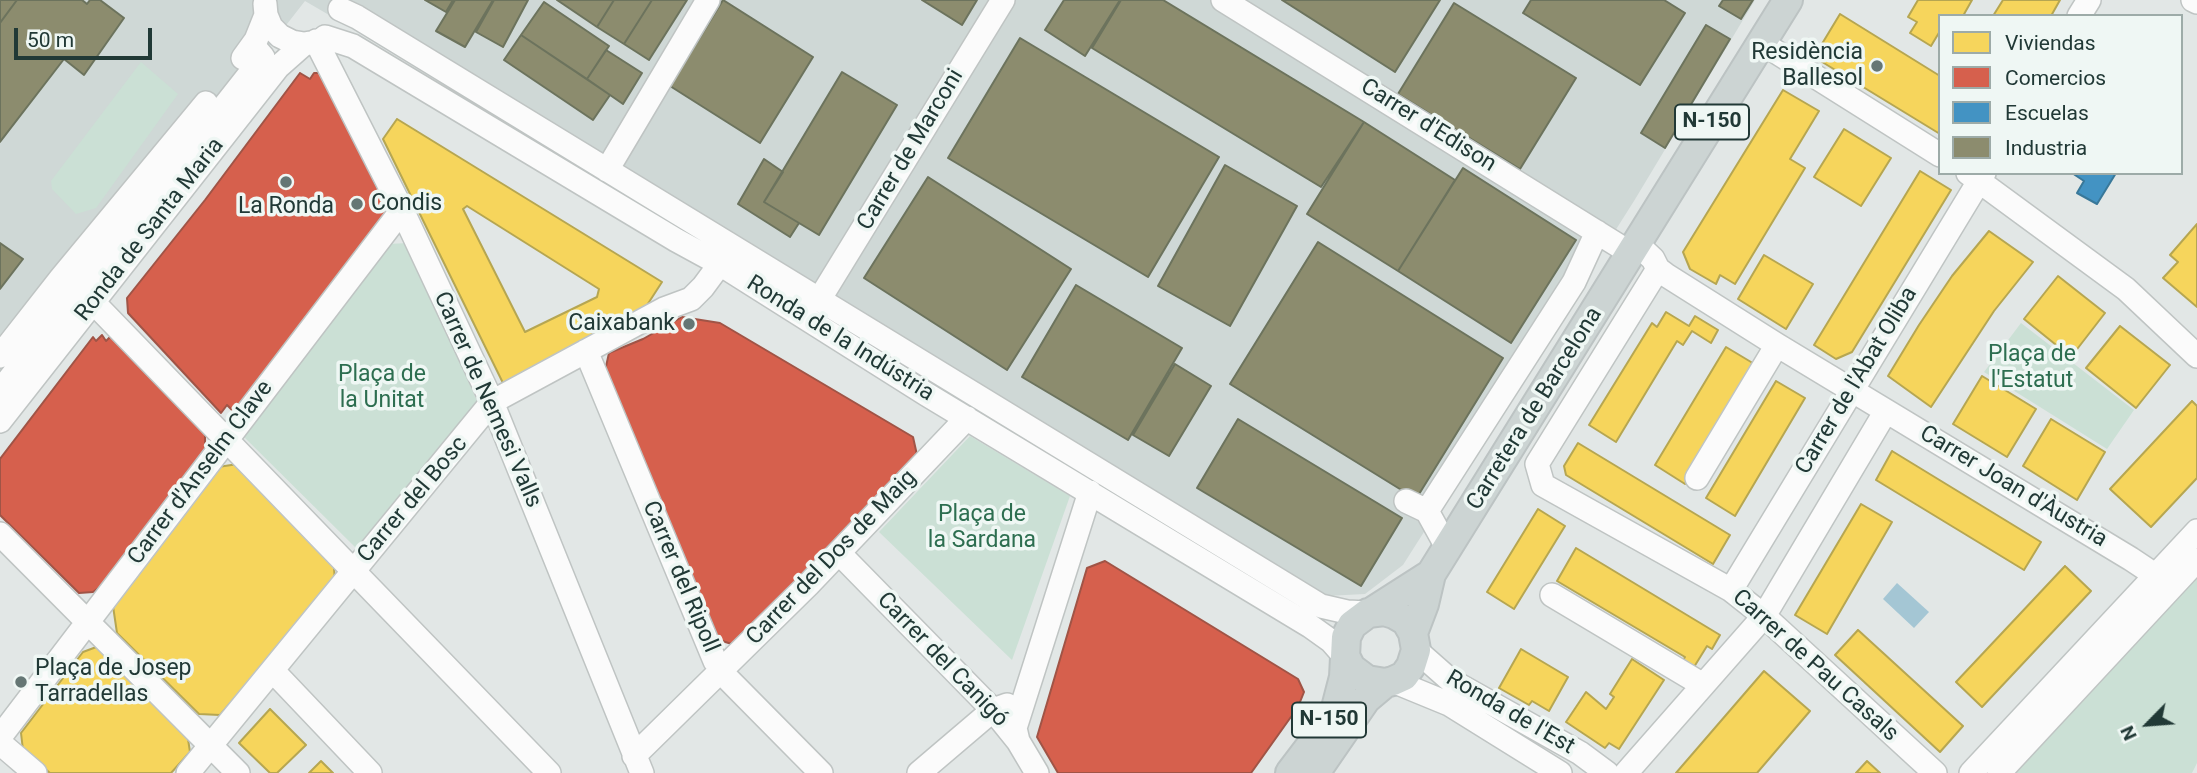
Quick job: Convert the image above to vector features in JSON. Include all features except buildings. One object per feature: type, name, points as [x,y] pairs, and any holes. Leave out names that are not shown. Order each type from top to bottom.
[{"type":"main road","name":"Carretera de Barcelona","points":[[1415,642],[1431,574],[1788,0]]},
{"type":"main road","name":"Carretera de Barcelona","points":[[1369,613],[1431,574]]},
{"type":"main road","points":[[1369,613],[1384,611],[1406,621],[1415,642]]},
{"type":"main road","name":"N-150","points":[[1290,773],[1328,723],[1336,708],[1341,693],[1348,631],[1357,620],[1369,613]]},
{"type":"main road","name":"N-150","points":[[1315,773],[1366,699],[1389,682],[1404,676],[1411,666],[1415,642]]},
{"type":"main road","name":"N-150","points":[[1346,658],[1360,676],[1367,680],[1389,682]]},
{"type":"street","points":[[607,170],[708,0]]},
{"type":"street","name":"Carrer de Marconi","points":[[819,300],[1003,0]]},
{"type":"street","name":"Carrer d'Edison","points":[[1223,0],[1597,232],[1634,249]]},
{"type":"street","points":[[315,41],[333,29],[340,5]]},
{"type":"street","name":"Ronda de la Indústria","points":[[340,5],[1321,606],[1346,612],[1369,613]]},
{"type":"street","name":"Ronda de la Indústria","points":[[266,8],[271,27],[280,36],[292,42],[315,41],[353,46],[720,264],[1310,626],[1331,641],[1346,658]]},
{"type":"street","name":"Ronda de Santa Maria","points":[[0,356],[61,278],[253,47],[266,8]]},
{"type":"street","name":"Carrer de Nemesi Valls","points":[[315,41],[402,210],[492,402],[640,768]]},
{"type":"street","name":"Ronda de Santa Maria","points":[[0,421],[278,67],[315,41]]},
{"type":"street","points":[[1762,43],[1938,154]]},
{"type":"street","name":"Ronda de Santa Maria","points":[[0,391],[263,56]]},
{"type":"street","points":[[1977,176],[2126,289],[2197,356]]},
{"type":"street","name":"Carrer de l'Abat Oliba","points":[[1731,590],[1977,176]]},
{"type":"street","name":"Carrer d'Anselm Clave","points":[[0,737],[402,210]]},
{"type":"street","points":[[1427,511],[1574,282],[1597,232]]},
{"type":"street","points":[[1634,249],[1653,259],[1662,272]]},
{"type":"street","name":"Carrer del Bosc","points":[[188,773],[492,402],[664,309],[691,299],[720,264]]},
{"type":"street","name":"Carrer Joan d'Àustria","points":[[1662,272],[2163,582]]},
{"type":"street","name":"Carretera de Barcelona","points":[[1543,485],[1537,464],[1642,293],[1662,272]]},
{"type":"street","points":[[93,302],[549,773]]},
{"type":"street","points":[[1532,346],[1577,342]]},
{"type":"street","points":[[1697,478],[1777,345]]},
{"type":"street","name":"Carrer del Ripoll","points":[[586,351],[706,641],[722,670],[821,773]]},
{"type":"street","name":"Carrer de l'Abat Oliba","points":[[1626,773],[1765,616],[1886,411]]},
{"type":"street","name":"Carrer del Dos de Maig","points":[[640,768],[722,670],[839,553],[967,418]]},
{"type":"street","points":[[1452,472],[1476,504]]},
{"type":"street","name":"Carrer de Pau Casals","points":[[1543,485],[1731,590],[1765,616],[1935,773]]},
{"type":"street","points":[[1018,741],[1015,728],[1090,492]]},
{"type":"street","points":[[1406,501],[1427,511],[1448,548]]},
{"type":"street","points":[[1999,773],[2163,582],[2197,531]]},
{"type":"street","points":[[0,534],[238,773]]},
{"type":"street","name":"Carrer del Canigó","points":[[839,553],[993,710],[1018,741],[1037,773]]},
{"type":"street","points":[[1971,773],[2163,582],[2197,561]]},
{"type":"street","points":[[1552,595],[1703,685]]},
{"type":"street","name":"Ronda de l'Est","points":[[1415,642],[1450,680],[1580,753],[1607,773]]},
{"type":"street","points":[[273,671],[370,773]]},
{"type":"street","name":"Ronda de l'Est","points":[[1389,682],[1449,704],[1560,773]]},
{"type":"street","points":[[919,773],[993,710],[1026,698]]},
{"type":"street","points":[[0,743],[35,773]]},
{"type":"shaded area","points":[[0,0],[1755,0],[1634,201],[1403,565],[1365,594],[1326,596],[305,1],[0,391]]},
{"type":"green space","points":[[141,62],[178,94],[96,208],[76,214],[52,189],[51,181]]},
{"type":"green space","name":"Plaça de la Unitat","points":[[408,243],[477,401],[356,548],[244,437],[388,244]]},
{"type":"green space","name":"Plaça de l'Estatut","points":[[2021,323],[2134,410],[2107,449],[1984,372]]},
{"type":"green space","name":"Plaça de la Sardana","points":[[970,436],[1070,496],[1012,660],[879,532]]},
{"type":"green space","points":[[2197,575],[2197,763],[2192,773],[2015,773]]},
{"type":"water","points":[[1897,583],[1929,612],[1914,628],[1883,599]]},
{"type":"place","name":"Residència Ballesol","points":[[1877,66]]},
{"type":"place","name":"La Ronda","points":[[286,182]]},
{"type":"place","name":"Condis","points":[[357,204]]},
{"type":"place","name":"Caixabank","points":[[689,324]]},
{"type":"place","name":"Plaça de Josep Tarradellas","points":[[21,682]]}]
